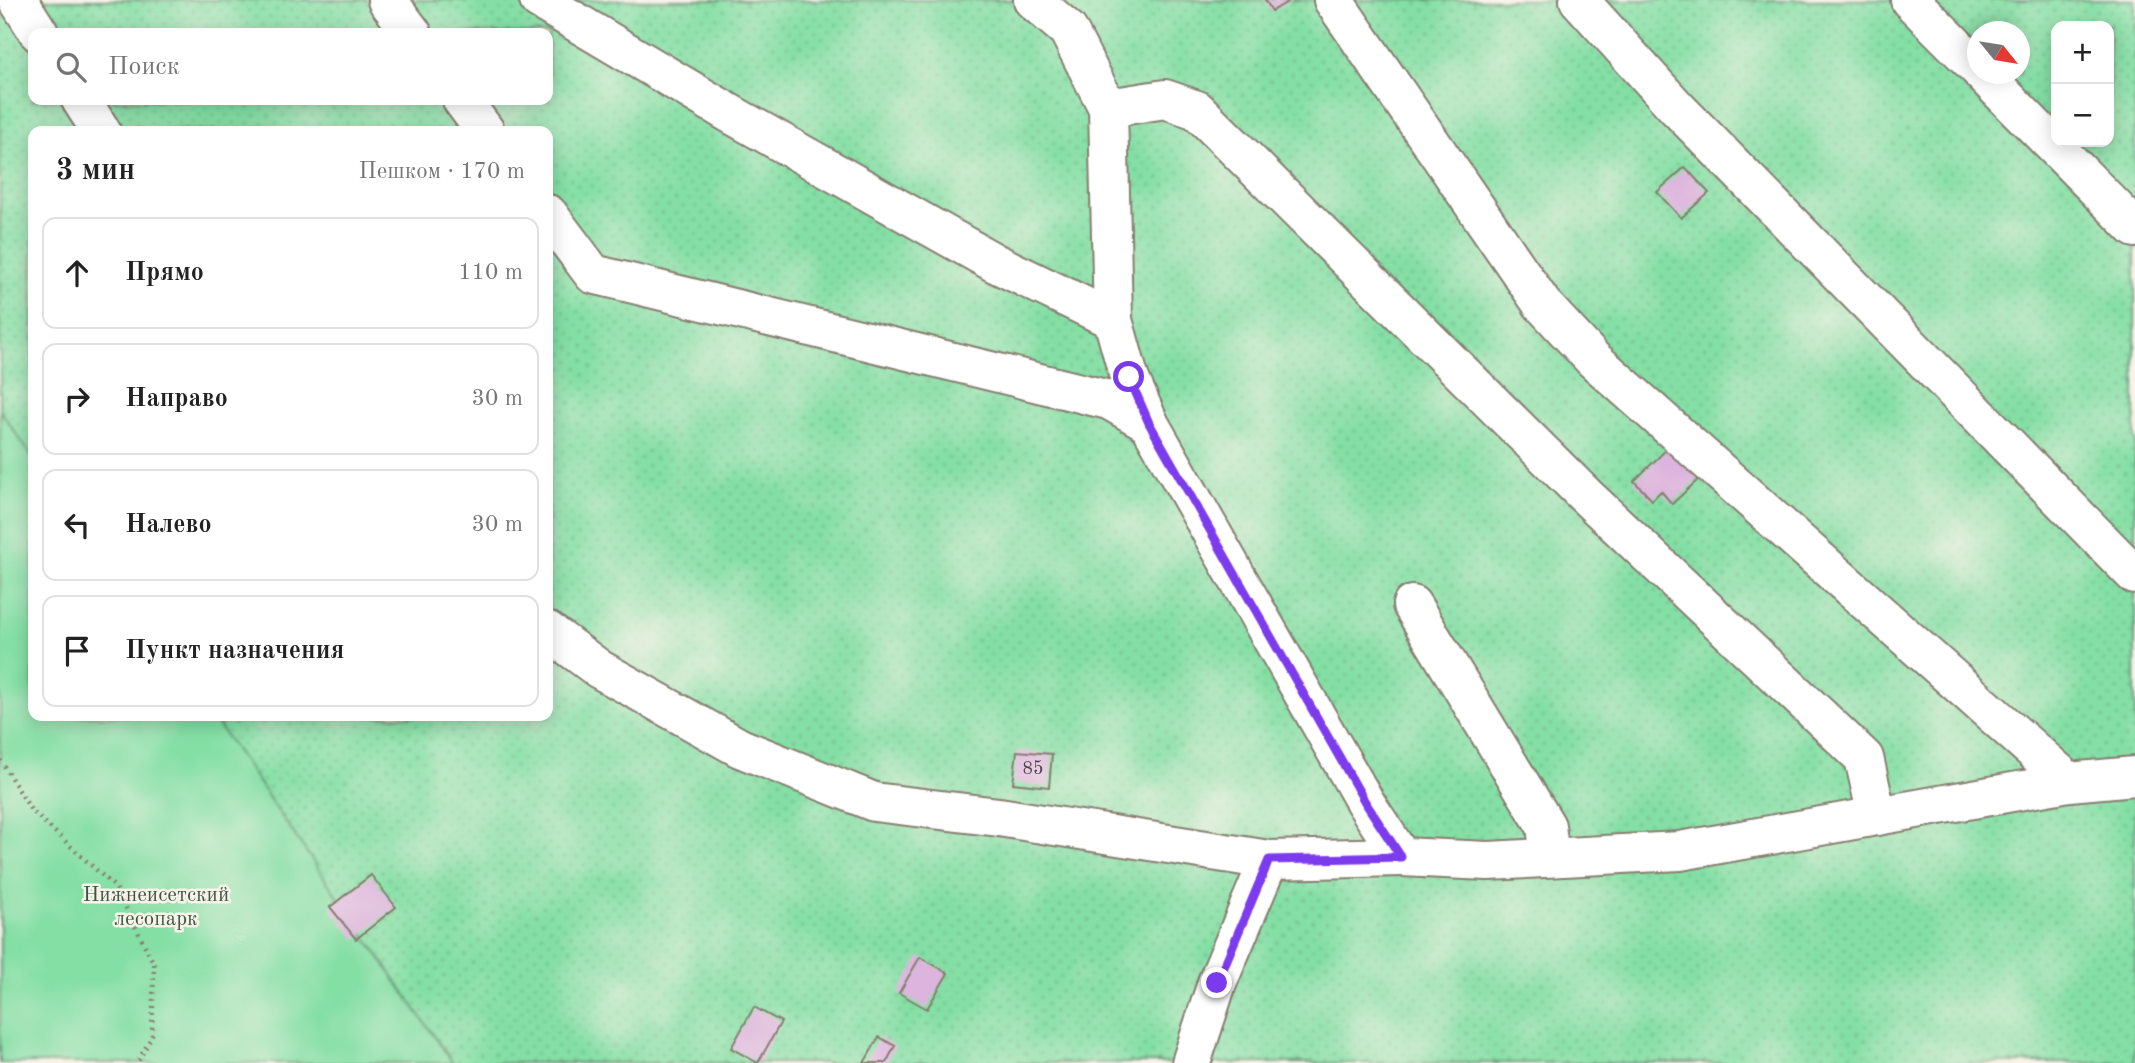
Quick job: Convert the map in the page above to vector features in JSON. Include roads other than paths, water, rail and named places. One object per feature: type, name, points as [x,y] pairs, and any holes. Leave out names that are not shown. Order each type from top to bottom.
[{"type":"lane","points":[[18,0],[36,28]]},
{"type":"lane","points":[[387,0],[408,28]]},
{"type":"lane","points":[[539,0],[729,113],[995,262],[1113,320]]},
{"type":"lane","points":[[1033,0],[1068,30],[1108,108],[1113,320],[1129,377],[1149,423],[1365,802],[1401,857]]},
{"type":"lane","points":[[1333,0],[1542,304],[1593,359],[2069,782]]},
{"type":"lane","points":[[1579,0],[1676,107],[2135,575]]},
{"type":"lane","points":[[1910,0],[1967,57]]},
{"type":"lane","points":[[1993,84],[2135,228]]},
{"type":"lane","points":[[1108,108],[1165,99],[1197,110],[1586,496],[1864,758],[1877,816]]},
{"type":"lane","points":[[85,105],[99,126]]},
{"type":"lane","points":[[466,105],[481,126]]},
{"type":"lane","points":[[553,221],[593,274],[1109,400],[1149,423]]},
{"type":"lane","points":[[1412,605],[1546,826],[1550,857]]},
{"type":"lane","points":[[553,635],[599,669],[740,748],[874,802],[999,817],[1269,860],[1401,857],[1488,861],[1680,851],[2069,782],[2135,776]]},
{"type":"lane","points":[[1191,1063],[1217,983],[1269,860]]},
{"type":"park label","name":"Нижнеисетский лесопарк","points":[[156,907]]}]
